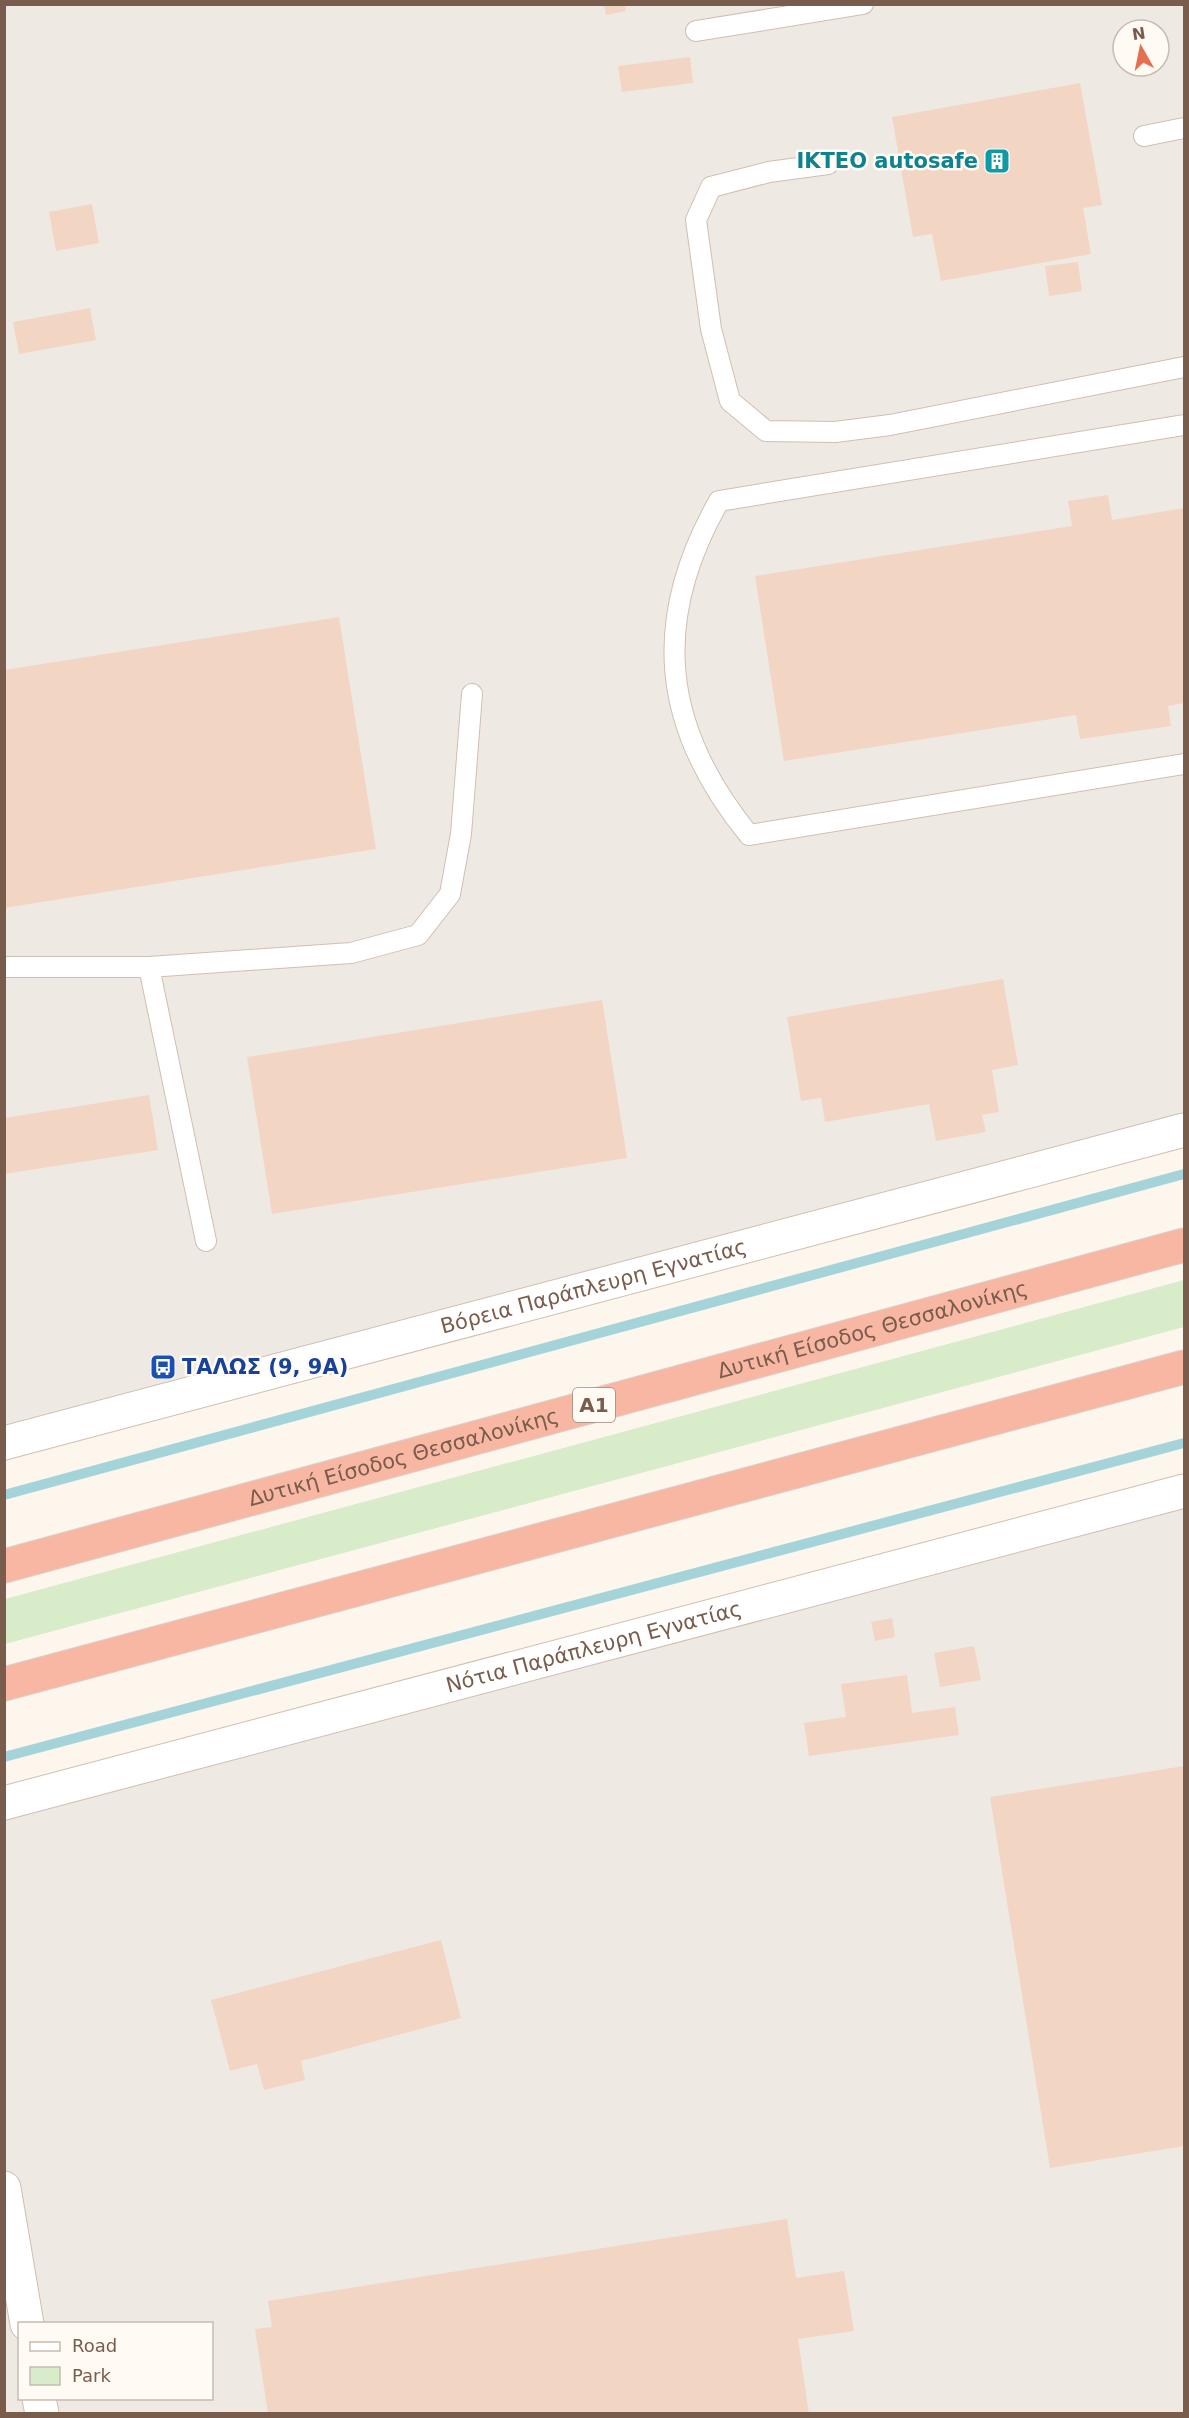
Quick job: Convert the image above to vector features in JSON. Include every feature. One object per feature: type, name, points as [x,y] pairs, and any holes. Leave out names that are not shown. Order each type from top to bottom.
[{"type":"highway","name":"Δυτική Είσοδος Θεσσαλονίκης","points":[[4,1566],[1185,1245]]},
{"type":"highway","points":[[4,1684],[1185,1367]]},
{"type":"street","name":"Βόρεια Παράπλευρη Εγνατίας","points":[[4,1443],[1185,1130]]},
{"type":"street","name":"Νότια Παράπλευρη Εγνατίας","points":[[4,1803],[1185,1491]]},
{"type":"street","points":[[4,2188],[27,2322]]},
{"type":"lane","points":[[696,31],[863,4]]},
{"type":"lane","points":[[1144,136],[1185,128]]},
{"type":"lane","points":[[828,164],[769,172],[711,187],[696,220],[711,329],[730,400],[766,431],[835,432],[890,425],[1185,368]]},
{"type":"lane","points":[[1185,425],[719,501],[702,530],[686,572],[675,627],[675,661],[679,699],[689,736],[704,772],[725,805],[749,835],[1185,764]]},
{"type":"lane","points":[[4,967],[149,967],[351,953],[418,935],[450,894],[461,834],[472,694]]},
{"type":"lane","points":[[149,967],[206,1241]]},
{"type":"shaded area","points":[[5,5],[1184,5],[1184,1115],[5,1431]]},
{"type":"shaded area","points":[[1184,1491],[1184,2413],[5,2413],[4,1803]]},
{"type":"green space","points":[[1184,1280],[1184,1327],[5,1644],[5,1599]]},
{"type":"building","points":[[604,4],[625,4],[626,11],[606,15]]},
{"type":"building","points":[[690,57],[693,83],[622,92],[618,66]]},
{"type":"building","name":"ΙΚΤΕΟ autosafe","points":[[1080,83],[1102,205],[1083,208],[1091,254],[941,281],[932,234],[913,237],[892,117]]},
{"type":"building","points":[[92,204],[99,243],[56,251],[49,212]]},
{"type":"building","points":[[1078,262],[1082,291],[1049,296],[1045,266]]},
{"type":"building","points":[[90,308],[96,340],[19,354],[13,322]]},
{"type":"building","points":[[1108,495],[1112,520],[1184,508],[1184,703],[1168,706],[1171,726],[1080,739],[1076,715],[784,761],[755,576],[1072,526],[1068,501]]},
{"type":"building","points":[[339,617],[376,849],[4,908],[4,670]]},
{"type":"building","points":[[1003,979],[1018,1065],[992,1070],[999,1112],[982,1115],[986,1132],[936,1141],[929,1104],[825,1122],[821,1098],[801,1101],[787,1017]]},
{"type":"building","points":[[602,1000],[627,1158],[272,1214],[247,1057]]},
{"type":"building","points":[[149,1095],[158,1150],[4,1174],[4,1118]]},
{"type":"building","points":[[892,1618],[895,1637],[875,1641],[871,1622]]},
{"type":"building","points":[[974,1646],[981,1680],[940,1687],[934,1653]]},
{"type":"building","points":[[907,1675],[912,1713],[955,1707],[959,1735],[809,1756],[804,1723],[846,1717],[841,1684]]},
{"type":"building","points":[[1184,1766],[1184,2146],[1050,2168],[990,1797]]},
{"type":"building","points":[[441,1940],[461,2018],[301,2061],[305,2080],[264,2090],[257,2064],[230,2071],[211,2000]]},
{"type":"building","points":[[787,2219],[796,2278],[844,2271],[854,2331],[798,2339],[809,2414],[268,2414],[255,2329],[272,2327],[268,2301]]},
{"type":"waterway","points":[[4,1495],[1184,1174]]},
{"type":"waterway","points":[[4,1757],[1184,1443]]},
{"type":"place","name":"ΙΚΤΕΟ autosafe","points":[[997,161]]},
{"type":"place","name":"ΤΑΛΩΣ (9, 9Α)","points":[[163,1367]]}]
